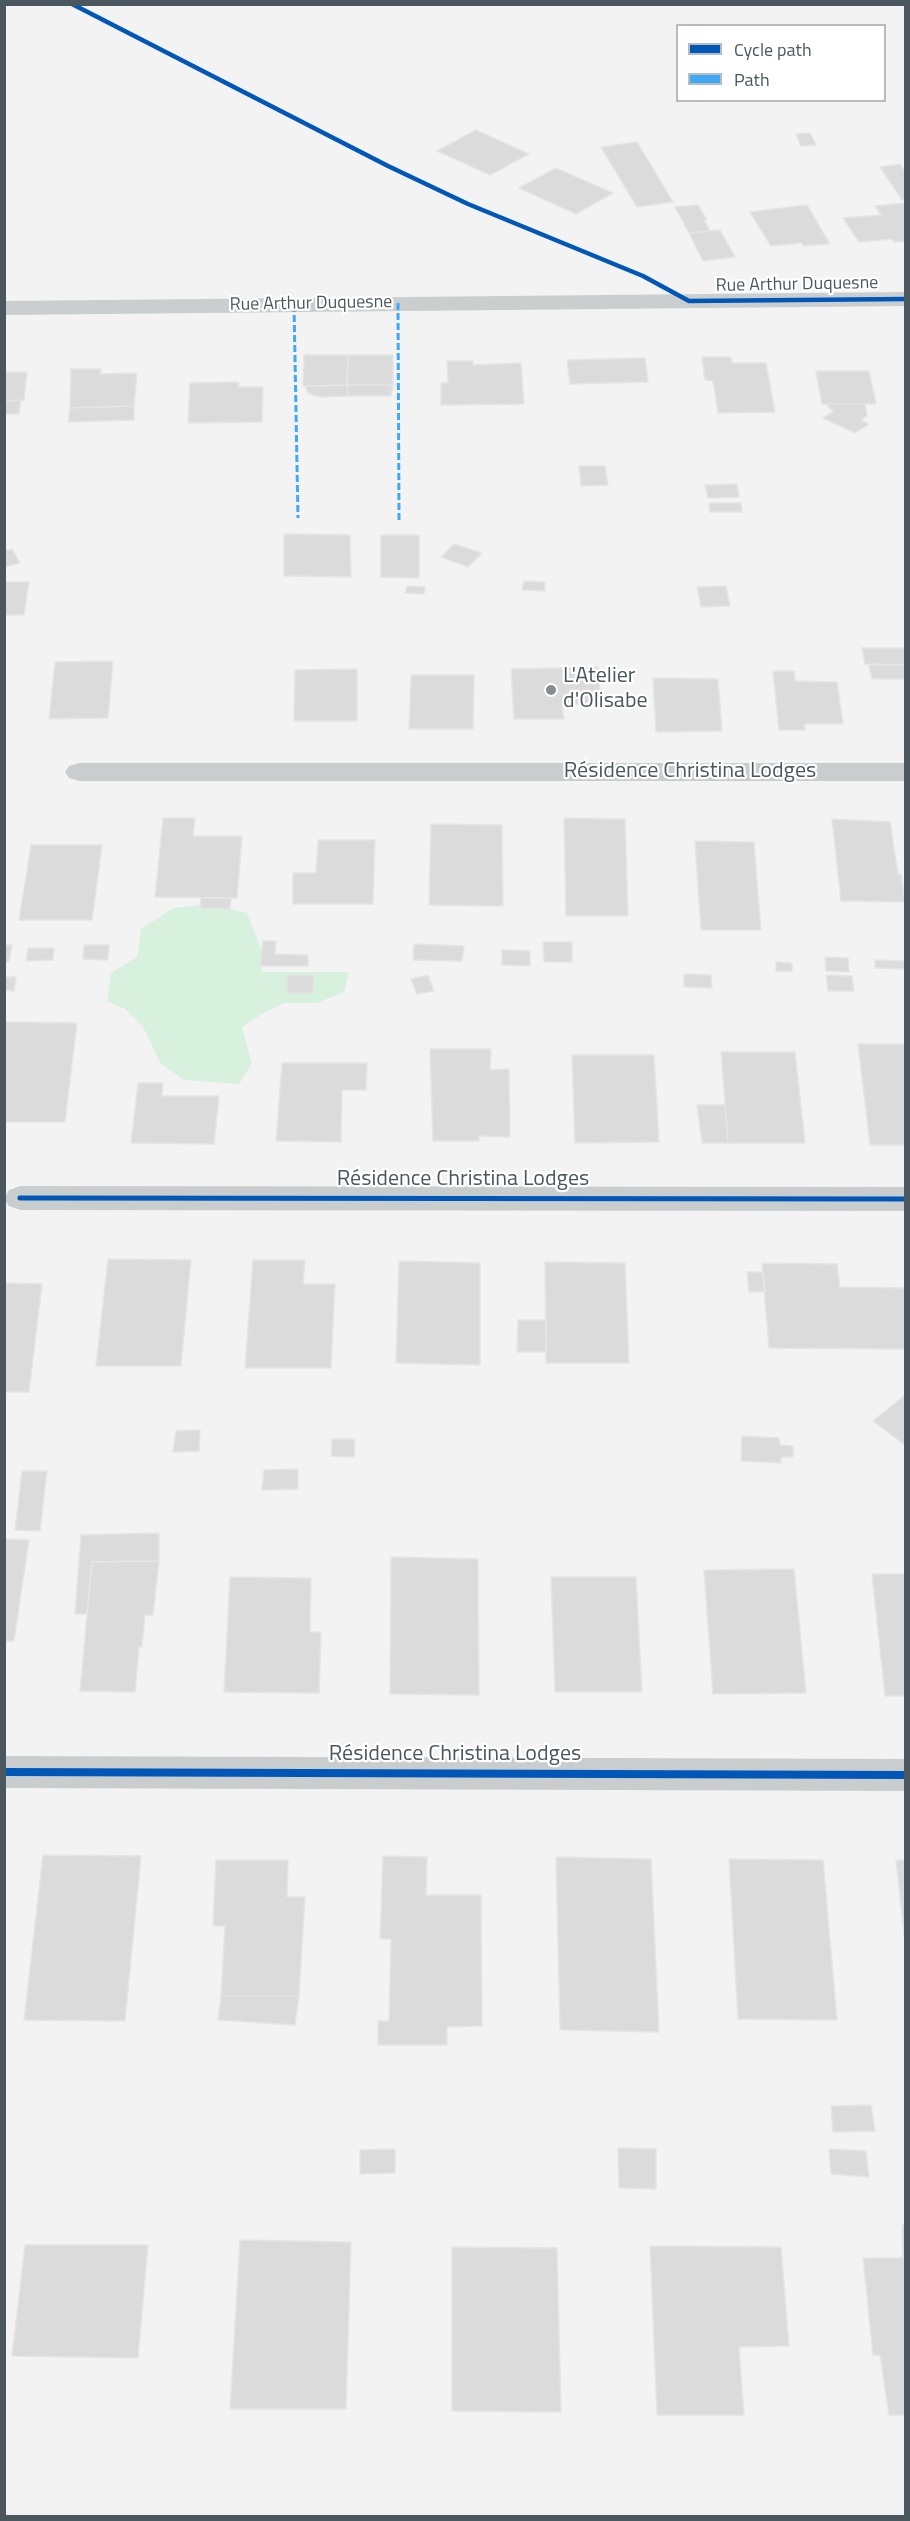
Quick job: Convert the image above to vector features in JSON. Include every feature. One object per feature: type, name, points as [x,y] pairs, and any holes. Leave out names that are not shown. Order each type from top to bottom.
[{"type":"main road","name":"Rue Arthur Duquesne","points":[[4,308],[906,299]]},
{"type":"street","name":"Résidence Christina Lodges","points":[[79,772],[906,772]]},
{"type":"street","name":"Résidence Christina Lodges","points":[[20,1197],[906,1199]]},
{"type":"street","name":"Résidence Christina Lodges","points":[[4,1772],[906,1775]]},
{"type":"green space","points":[[210,904],[247,913],[261,949],[262,972],[349,972],[344,992],[317,1003],[284,1003],[242,1027],[252,1064],[239,1084],[184,1080],[161,1064],[143,1027],[125,1009],[107,1001],[111,973],[137,957],[141,929],[173,908]]},
{"type":"building","points":[[476,130],[529,154],[490,175],[437,151]]},
{"type":"building","points":[[810,133],[816,145],[801,146],[796,134]]},
{"type":"building","points":[[637,142],[673,202],[637,207],[601,147]]},
{"type":"building","points":[[900,164],[906,173],[906,200],[902,200],[880,167]]},
{"type":"building","points":[[556,168],[613,193],[576,214],[519,188]]},
{"type":"building","points":[[906,203],[906,241],[894,242],[892,239],[859,242],[843,218],[881,215],[875,206]]},
{"type":"building","points":[[698,205],[707,220],[704,220],[710,231],[689,233],[675,207]]},
{"type":"building","points":[[807,205],[830,244],[803,246],[802,243],[771,246],[750,212]]},
{"type":"building","points":[[720,230],[735,257],[703,261],[689,233]]},
{"type":"building","points":[[304,355],[348,355],[347,385],[303,386]]},
{"type":"building","points":[[348,355],[393,355],[393,385],[347,385]]},
{"type":"building","points":[[702,357],[731,357],[732,363],[766,363],[775,412],[718,413],[713,381],[705,380]]},
{"type":"building","points":[[645,358],[648,382],[570,384],[567,360]]},
{"type":"building","points":[[447,361],[473,361],[473,365],[521,363],[524,404],[441,405],[441,383],[448,383]]},
{"type":"building","points":[[71,369],[101,369],[100,374],[137,373],[134,406],[70,408]]},
{"type":"building","points":[[816,371],[869,371],[876,404],[822,404]]},
{"type":"building","points":[[4,372],[27,372],[24,400],[4,401]]},
{"type":"building","points":[[239,382],[238,387],[263,387],[262,422],[188,423],[190,383]]},
{"type":"building","points":[[347,385],[348,396],[322,397],[307,392],[306,386]]},
{"type":"building","points":[[347,385],[393,385],[391,396],[348,396]]},
{"type":"building","points":[[21,400],[19,414],[4,414],[4,401]]},
{"type":"building","points":[[828,404],[865,404],[867,416],[861,420],[869,424],[855,433],[823,418],[834,411],[829,408]]},
{"type":"building","points":[[134,406],[134,420],[68,422],[70,408]]},
{"type":"building","points":[[579,466],[605,466],[608,485],[581,486]]},
{"type":"building","points":[[737,484],[739,497],[708,498],[705,485]]},
{"type":"building","points":[[709,503],[741,503],[742,512],[710,512]]},
{"type":"building","points":[[284,534],[350,535],[351,577],[284,576]]},
{"type":"building","points":[[381,535],[419,535],[419,578],[381,577]]},
{"type":"building","points":[[454,544],[482,553],[468,567],[441,557]]},
{"type":"building","points":[[12,549],[20,563],[4,567],[4,551]]},
{"type":"building","points":[[524,581],[545,582],[545,591],[522,590]]},
{"type":"building","points":[[4,582],[29,582],[24,615],[4,615]]},
{"type":"building","points":[[407,586],[425,587],[424,594],[405,593]]},
{"type":"building","points":[[726,586],[730,606],[701,607],[697,587]]},
{"type":"building","points":[[862,648],[906,648],[906,665],[865,664]]},
{"type":"building","points":[[113,661],[108,718],[49,719],[55,662]]},
{"type":"building","points":[[869,665],[906,665],[906,679],[872,679]]},
{"type":"building","points":[[598,667],[601,704],[562,705],[564,719],[514,719],[511,669]]},
{"type":"building","points":[[357,669],[357,721],[294,721],[295,670]]},
{"type":"building","points":[[773,671],[794,671],[795,681],[837,682],[843,724],[804,724],[805,730],[779,730]]},
{"type":"building","points":[[411,675],[474,675],[473,729],[409,729]]},
{"type":"building","points":[[653,678],[718,679],[722,731],[656,732]]},
{"type":"building","points":[[163,818],[195,818],[193,836],[242,836],[237,898],[155,897]]},
{"type":"building","points":[[564,818],[625,819],[628,916],[566,916]]},
{"type":"building","points":[[832,819],[890,822],[905,902],[841,901]]},
{"type":"building","points":[[431,824],[502,825],[503,906],[429,905]]},
{"type":"building","points":[[318,840],[375,840],[373,904],[293,904],[293,873],[316,873]]},
{"type":"building","points":[[695,841],[754,842],[761,930],[701,930]]},
{"type":"building","points":[[31,845],[102,845],[92,920],[19,920]]},
{"type":"building","points":[[201,898],[231,898],[230,909],[200,908]]},
{"type":"building","points":[[263,941],[276,941],[275,954],[308,955],[308,966],[260,966]]},
{"type":"building","points":[[543,942],[572,942],[572,962],[544,962]]},
{"type":"building","points":[[414,944],[464,946],[462,961],[413,960]]},
{"type":"building","points":[[4,945],[12,945],[9,962],[4,962]]},
{"type":"building","points":[[84,945],[109,945],[108,960],[83,959]]},
{"type":"building","points":[[28,948],[54,948],[53,960],[26,961]]},
{"type":"building","points":[[502,950],[530,951],[530,966],[502,965]]},
{"type":"building","points":[[825,957],[848,958],[849,972],[826,971]]},
{"type":"building","points":[[875,960],[906,961],[906,969],[875,968]]},
{"type":"building","points":[[776,962],[792,963],[792,971],[776,971]]},
{"type":"building","points":[[684,974],[711,975],[712,988],[684,987]]},
{"type":"building","points":[[287,975],[314,975],[313,993],[287,993]]},
{"type":"building","points":[[428,975],[434,991],[417,994],[411,979]]},
{"type":"building","points":[[826,975],[852,976],[854,991],[828,991]]},
{"type":"building","points":[[4,977],[16,977],[14,991],[4,990]]},
{"type":"building","points":[[4,1022],[77,1023],[65,1122],[4,1122]]},
{"type":"building","points":[[858,1044],[906,1044],[906,1145],[870,1145]]},
{"type":"building","points":[[430,1049],[491,1049],[490,1070],[509,1069],[510,1137],[479,1136],[479,1141],[433,1141]]},
{"type":"building","points":[[721,1052],[795,1052],[805,1143],[728,1143]]},
{"type":"building","points":[[572,1055],[654,1055],[659,1142],[575,1143]]},
{"type":"building","points":[[282,1063],[367,1063],[366,1090],[342,1090],[341,1142],[276,1141]]},
{"type":"building","points":[[138,1083],[163,1083],[162,1096],[219,1096],[214,1144],[131,1143]]},
{"type":"building","points":[[697,1105],[725,1105],[728,1143],[702,1143]]},
{"type":"building","points":[[108,1259],[191,1260],[181,1366],[96,1366]]},
{"type":"building","points":[[253,1260],[305,1260],[303,1284],[335,1284],[331,1368],[245,1368]]},
{"type":"building","points":[[399,1261],[480,1263],[480,1365],[396,1363]]},
{"type":"building","points":[[545,1262],[625,1263],[629,1363],[546,1363]]},
{"type":"building","points":[[762,1263],[837,1264],[840,1287],[906,1288],[906,1349],[769,1348]]},
{"type":"building","points":[[747,1272],[763,1272],[765,1292],[749,1292]]},
{"type":"building","points":[[4,1283],[42,1284],[29,1392],[4,1392]]},
{"type":"building","points":[[518,1320],[546,1320],[546,1352],[517,1352]]},
{"type":"building","points":[[906,1395],[906,1446],[873,1421]]},
{"type":"building","points":[[200,1430],[199,1451],[173,1452],[176,1431]]},
{"type":"building","points":[[742,1436],[779,1438],[780,1445],[793,1446],[793,1457],[781,1457],[781,1463],[741,1461]]},
{"type":"building","points":[[332,1439],[355,1439],[354,1457],[331,1456]]},
{"type":"building","points":[[298,1469],[298,1489],[262,1490],[264,1470]]},
{"type":"building","points":[[22,1471],[47,1471],[40,1531],[15,1530]]},
{"type":"building","points":[[159,1533],[159,1561],[92,1562],[87,1614],[75,1614],[81,1535]]},
{"type":"building","points":[[4,1539],[29,1540],[14,1641],[4,1641]]},
{"type":"building","points":[[391,1557],[478,1559],[479,1695],[390,1694]]},
{"type":"building","points":[[159,1561],[153,1615],[145,1615],[142,1647],[139,1647],[135,1692],[80,1691],[92,1562]]},
{"type":"building","points":[[794,1569],[806,1693],[713,1694],[704,1570]]},
{"type":"building","points":[[872,1574],[906,1574],[906,1696],[885,1696]]},
{"type":"building","points":[[230,1577],[311,1578],[310,1632],[321,1632],[319,1693],[224,1692]]},
{"type":"building","points":[[551,1577],[636,1577],[642,1692],[555,1692]]},
{"type":"building","points":[[43,1855],[141,1856],[125,2021],[24,2020]]},
{"type":"building","points":[[383,1856],[427,1857],[426,1895],[481,1895],[482,2026],[447,2027],[447,2045],[378,2045],[378,2021],[389,2021],[391,1939],[380,1939]]},
{"type":"building","points":[[556,1857],[651,1859],[659,2032],[560,2030]]},
{"type":"building","points":[[729,1859],[823,1860],[837,2020],[738,2019]]},
{"type":"building","points":[[216,1860],[288,1860],[287,1897],[305,1897],[299,1996],[221,1996],[225,1926],[213,1926]]},
{"type":"building","points":[[896,1860],[906,1860],[906,1953]]},
{"type":"building","points":[[221,1996],[299,1996],[295,2025],[218,2020]]},
{"type":"building","points":[[871,2105],[875,2131],[833,2132],[831,2106]]},
{"type":"building","points":[[618,2148],[656,2149],[656,2189],[619,2188]]},
{"type":"building","points":[[395,2149],[395,2173],[360,2174],[360,2150]]},
{"type":"building","points":[[829,2149],[866,2151],[869,2177],[831,2174]]},
{"type":"building","points":[[902,2225],[906,2225],[906,2258],[903,2258]]},
{"type":"building","points":[[240,2240],[351,2242],[346,2409],[230,2409]]},
{"type":"building","points":[[25,2245],[148,2245],[138,2358],[12,2356]]},
{"type":"building","points":[[650,2246],[781,2247],[789,2346],[739,2347],[744,2415],[657,2415]]},
{"type":"building","points":[[452,2247],[557,2248],[561,2412],[452,2411]]},
{"type":"building","points":[[863,2258],[906,2258],[906,2415],[889,2415],[880,2355],[873,2355]]},
{"type":"marked path","points":[[398,303],[399,520]]},
{"type":"marked path","points":[[294,305],[298,518]]},
{"type":"cycle path","points":[[72,4],[388,166],[468,204],[643,276],[689,301],[906,299]]},
{"type":"cycle path","points":[[20,1198],[906,1199]]},
{"type":"cycle path","points":[[4,1772],[906,1775]]},
{"type":"place","name":"L'Atelier d'Olisabe","points":[[551,690]]}]
